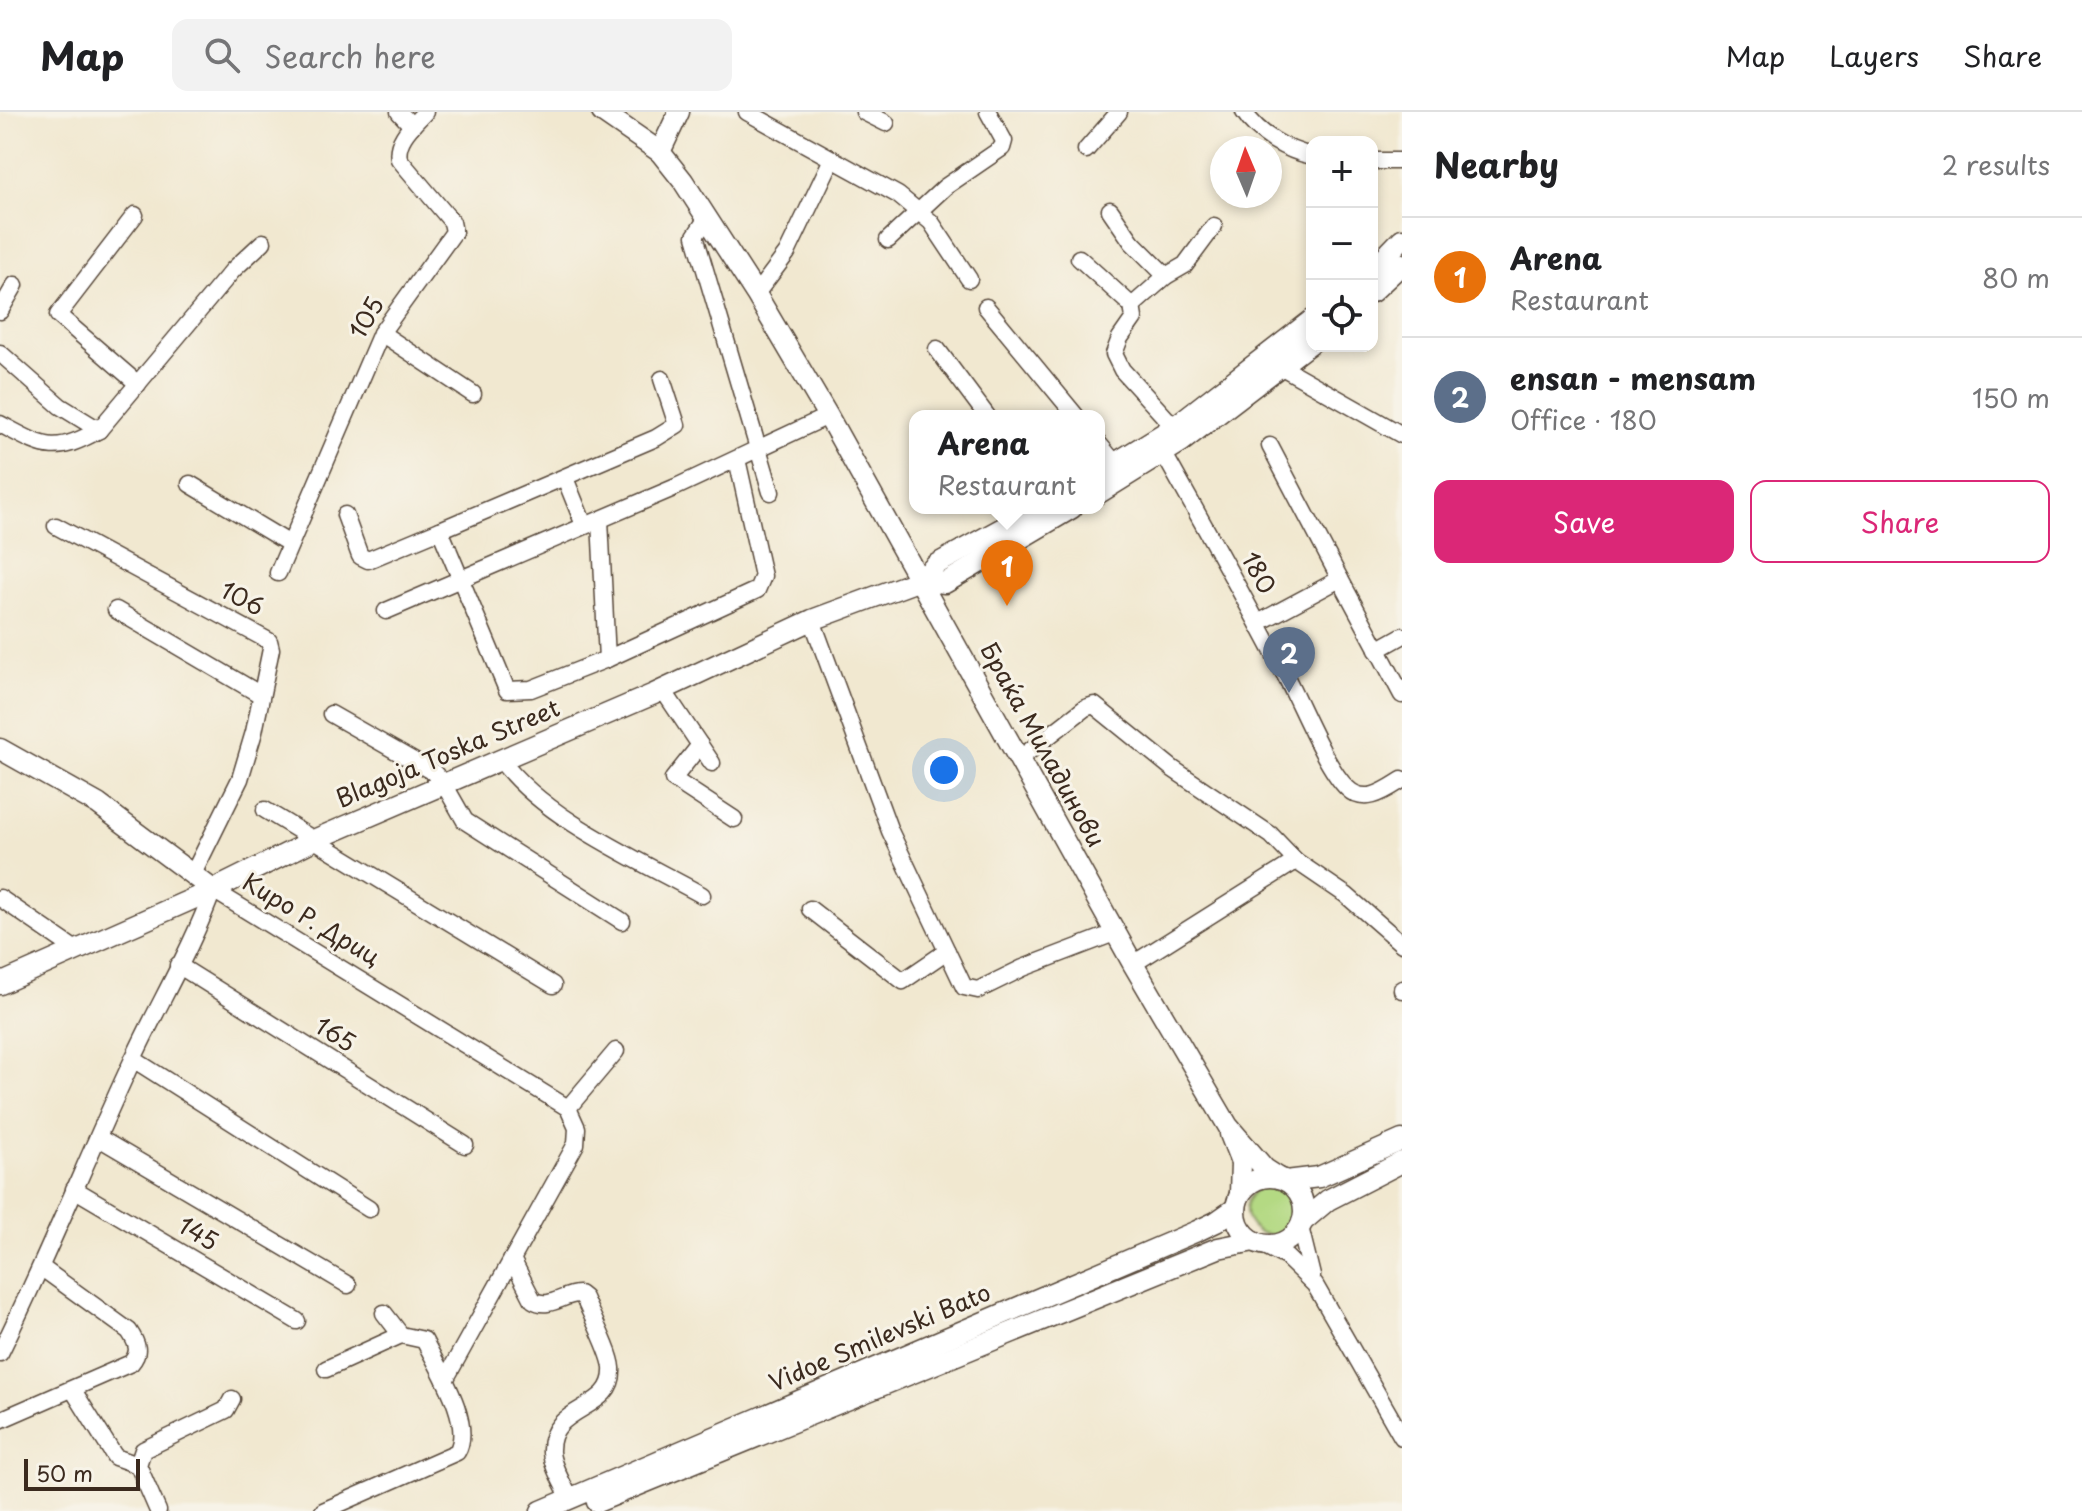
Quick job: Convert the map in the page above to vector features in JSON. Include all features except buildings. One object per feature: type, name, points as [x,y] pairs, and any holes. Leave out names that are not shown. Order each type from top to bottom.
[{"type":"street","points":[[399,112],[412,126]]},
{"type":"street","name":"105","points":[[278,573],[381,333],[454,232],[452,222],[399,159],[397,150],[400,142],[425,112]]},
{"type":"street","name":"Браќа Миладинови","points":[[602,112],[660,152],[756,294],[828,416],[1133,964],[1228,1126]]},
{"type":"street","points":[[660,152],[679,112]]},
{"type":"street","points":[[747,112],[898,195],[931,222],[969,279]]},
{"type":"street","points":[[864,112],[886,123]]},
{"type":"street","points":[[888,240],[945,187],[1002,148],[1004,141],[988,112]]},
{"type":"street","points":[[1086,150],[1119,112]]},
{"type":"street","points":[[1244,112],[1272,139],[1292,151],[1306,154]]},
{"type":"street","points":[[756,294],[787,253],[832,159]]},
{"type":"street","points":[[1378,161],[1402,161]]},
{"type":"street","points":[[1110,210],[1132,242],[1166,276]]},
{"type":"street","points":[[135,215],[58,315],[138,384]]},
{"type":"street","points":[[707,218],[695,236],[771,492]]},
{"type":"street","points":[[1132,306],[1166,276],[1185,265],[1214,226]]},
{"type":"street","points":[[1392,273],[1402,239]]},
{"type":"street","points":[[0,424],[47,446],[72,446],[99,430],[233,270],[263,242]]},
{"type":"street","points":[[1079,258],[1132,306],[1134,318],[1120,338],[1114,354],[1122,370],[1174,427]]},
{"type":"street","points":[[0,311],[15,285]]},
{"type":"street","points":[[986,307],[1071,410]]},
{"type":"street","points":[[1107,468],[1174,427],[1306,325]]},
{"type":"street","points":[[381,333],[473,394]]},
{"type":"street","points":[[1105,489],[1164,454],[1306,347]]},
{"type":"street","points":[[937,349],[983,410]]},
{"type":"street","points":[[0,353],[60,406],[99,430]]},
{"type":"street","points":[[1282,367],[1402,435]]},
{"type":"street","points":[[345,515],[360,556],[368,560],[565,478],[656,438],[677,425],[662,379]]},
{"type":"street","points":[[386,611],[737,459],[828,416]]},
{"type":"street","points":[[1270,446],[1402,695]]},
{"type":"street","name":"180","points":[[1164,454],[1348,790],[1360,795],[1377,796],[1402,780]]},
{"type":"street","points":[[440,530],[507,690],[531,689],[607,659],[757,590],[763,576],[737,459]]},
{"type":"street","points":[[565,478],[592,522],[607,659]]},
{"type":"street","points":[[190,484],[290,544]]},
{"type":"street","name":"Blagoja Toska Street","points":[[0,984],[213,890],[316,839],[663,690],[812,620],[920,580],[937,564],[1028,514]]},
{"type":"street","name":"Blagoja Toska Street","points":[[920,580],[945,583],[1062,514]]},
{"type":"street","name":"106","points":[[56,526],[269,641],[271,649],[254,732],[240,779],[192,876]]},
{"type":"street","points":[[1258,623],[1340,579]]},
{"type":"street","points":[[116,610],[261,695]]},
{"type":"street","points":[[812,620],[890,831],[964,987],[978,990],[1023,968],[1117,932]]},
{"type":"street","points":[[1377,650],[1402,636]]},
{"type":"street","points":[[663,690],[712,763]]},
{"type":"street","points":[[1019,759],[1085,708],[1094,705],[1173,769],[1271,835],[1296,861],[1346,895],[1402,944]]},
{"type":"street","points":[[331,714],[422,766],[444,784],[465,821],[622,921]]},
{"type":"street","points":[[700,745],[673,779],[734,819]]},
{"type":"street","name":"Киро Р. Дриц","points":[[0,749],[98,804],[213,890],[568,1108]]},
{"type":"street","points":[[501,760],[515,779],[579,827],[702,895]]},
{"type":"street","points":[[265,810],[553,985]]},
{"type":"street","points":[[1133,964],[1296,861]]},
{"type":"street","points":[[0,1353],[42,1268],[74,1189],[213,890]]},
{"type":"street","points":[[0,898],[76,950]]},
{"type":"street","points":[[810,909],[903,981],[947,951]]},
{"type":"street","name":"165","points":[[178,965],[465,1145]]},
{"type":"street","points":[[445,1380],[576,1144],[577,1128],[568,1108],[616,1051]]},
{"type":"street","points":[[133,1059],[369,1209]]},
{"type":"street","points":[[1228,1126],[1265,1169],[1300,1194],[1305,1258],[1315,1285],[1402,1437]]},
{"type":"street","points":[[1228,1126],[1241,1162],[1237,1221],[1244,1233],[1286,1257],[1315,1285]]},
{"type":"street","points":[[99,1138],[348,1285]]},
{"type":"street","points":[[1238,1201],[1257,1179],[1319,1177],[1402,1140]]},
{"type":"street","points":[[1257,1242],[1283,1242],[1328,1200],[1402,1162]]},
{"type":"street","name":"145","points":[[74,1189],[297,1321]]},
{"type":"street","name":"Vidoe Smilevski Bato","points":[[572,1505],[1216,1222],[1238,1201]]},
{"type":"street","name":"Vidoe Smilevski Bato","points":[[541,1511],[572,1505],[1218,1248],[1257,1242]]},
{"type":"street","points":[[512,1259],[538,1304],[547,1304],[573,1294],[584,1298],[612,1365],[611,1380],[605,1394],[562,1420],[552,1436],[551,1456],[572,1505]]},
{"type":"street","points":[[0,1420],[131,1363],[137,1354],[137,1346],[129,1331],[42,1268]]},
{"type":"street","points":[[384,1313],[401,1335]]},
{"type":"street","points":[[323,1511],[457,1452],[462,1443],[462,1424],[445,1380],[424,1340],[401,1335],[326,1369]]},
{"type":"street","points":[[73,1390],[115,1457],[138,1465]]},
{"type":"street","points":[[158,1511],[138,1465],[143,1450],[226,1410],[232,1399]]},
{"type":"green space","points":[[1271,1185],[1288,1193],[1296,1210],[1288,1227],[1271,1235],[1254,1227],[1246,1210],[1254,1193]]},
{"type":"place","name":"Arena","points":[[1007,606]]},
{"type":"place","name":"ensan - mensam","points":[[1289,693]]}]
